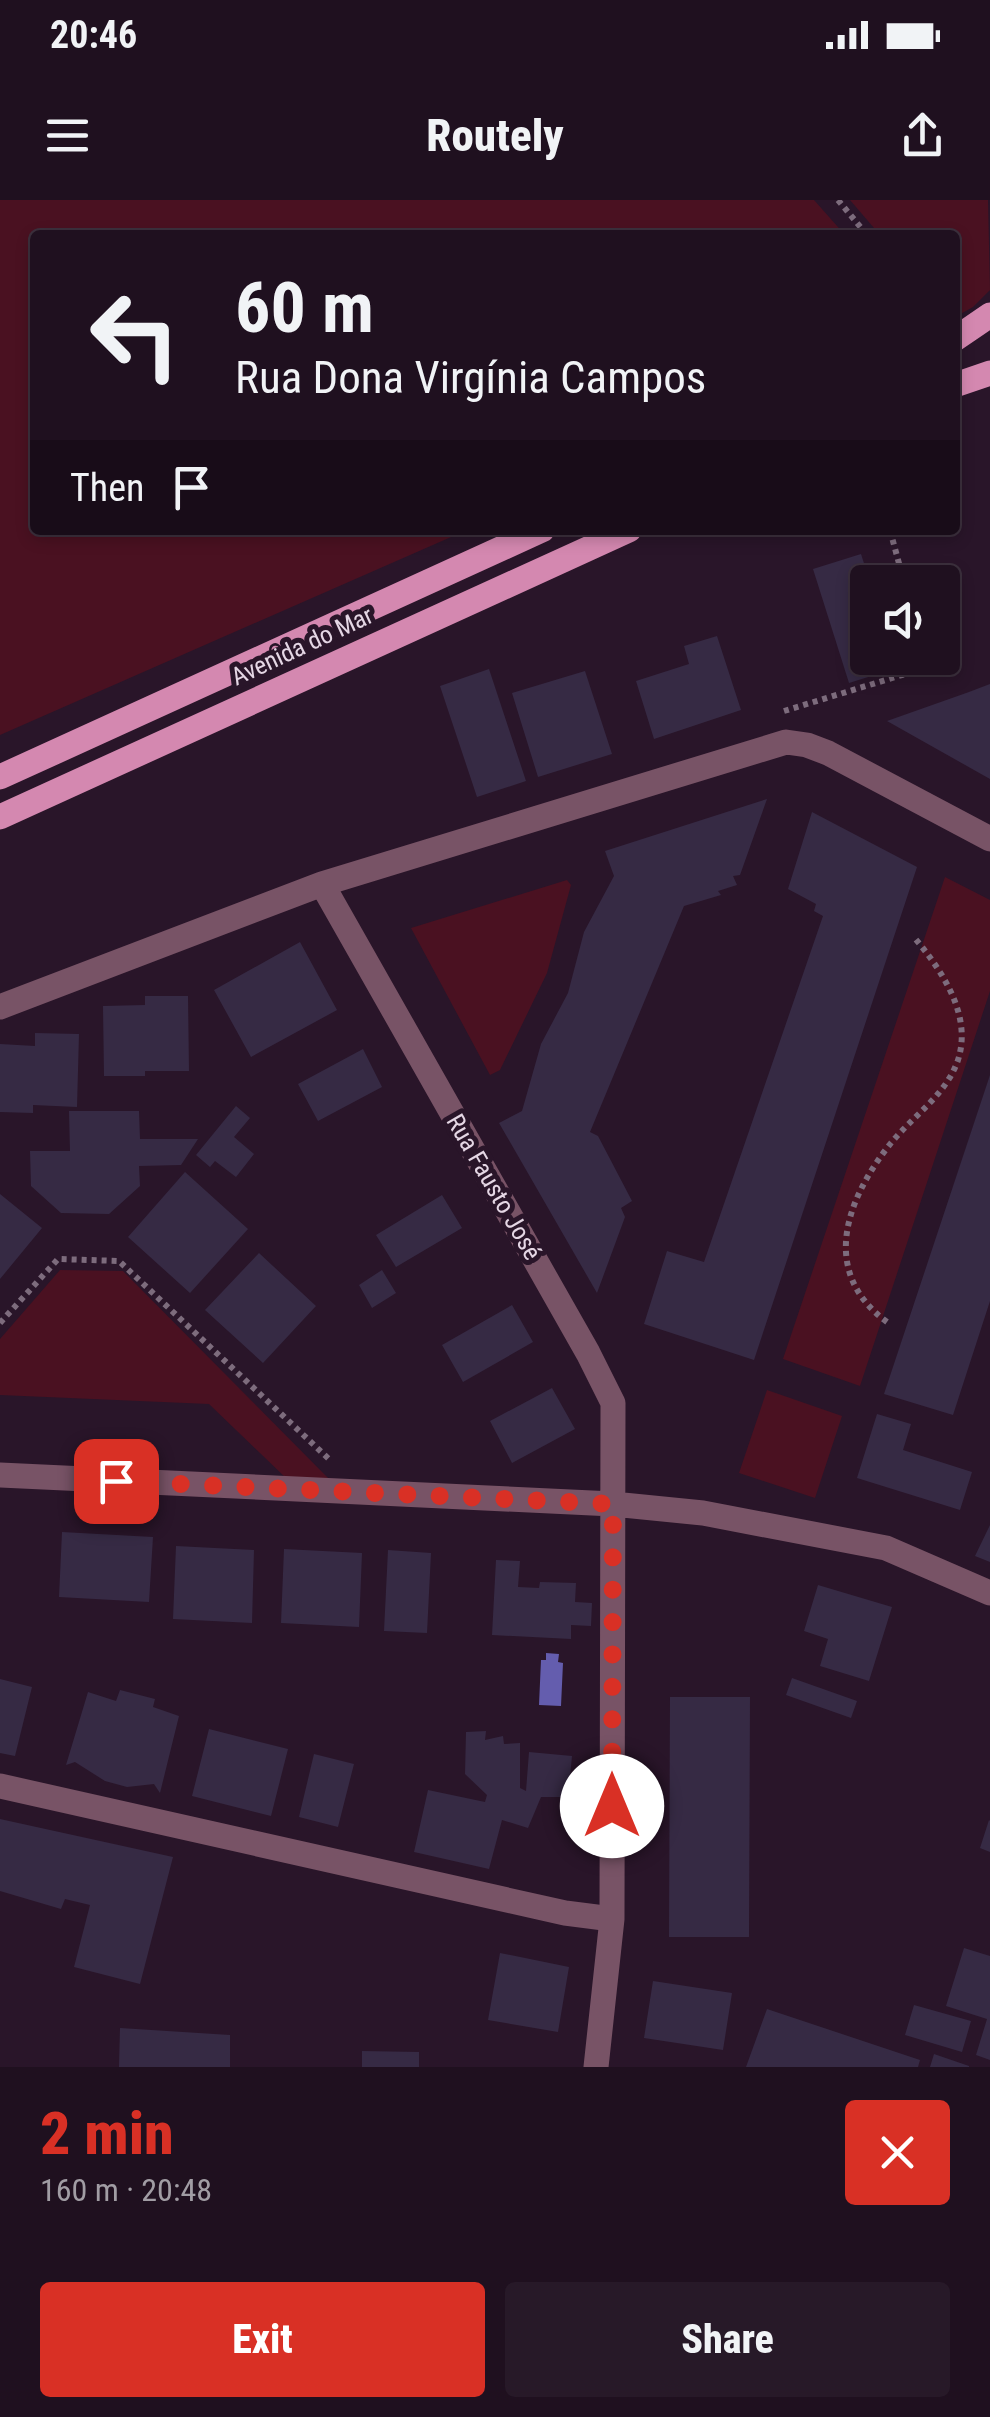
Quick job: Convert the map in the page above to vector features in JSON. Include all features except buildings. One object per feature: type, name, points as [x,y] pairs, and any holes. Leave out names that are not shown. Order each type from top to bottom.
[{"type":"main road","points":[[960,336],[990,316]]},
{"type":"main road","points":[[960,383],[990,373]]},
{"type":"main road","name":"Avenida do Mar","points":[[0,776],[531,535]]},
{"type":"main road","name":"Avenida do Mar","points":[[0,817],[618,535]]},
{"type":"street","points":[[0,1007],[322,884],[786,742],[828,753],[990,839]]},
{"type":"street","name":"Rua Fausto José","points":[[322,884],[613,1403],[612,1920],[596,2067]]},
{"type":"street","points":[[0,1475],[613,1504],[703,1513],[886,1548],[990,1593]]},
{"type":"street","points":[[0,1786],[565,1913],[612,1920]]},
{"type":"path","points":[[838,200],[863,230]]},
{"type":"path","points":[[891,535],[899,565]]},
{"type":"path","points":[[807,704],[903,675]]},
{"type":"path","points":[[887,1322],[868,1308],[848,1276],[845,1248],[851,1216],[861,1188],[880,1158],[946,1082],[958,1058],[962,1032],[954,999],[938,965],[912,936]]},
{"type":"path","points":[[0,1323],[58,1259],[120,1261],[340,1469]]},
{"type":"shaded area","points":[[0,200],[814,200],[841,230],[30,230],[30,535],[456,535],[0,735]]},
{"type":"shaded area","points":[[850,200],[988,200],[990,290],[960,314],[960,230],[876,230]]},
{"type":"shaded area","points":[[945,877],[990,900],[990,991],[860,1386],[783,1359]]},
{"type":"shaded area","points":[[567,880],[571,885],[547,973],[500,1070],[490,1075],[411,928]]},
{"type":"shaded area","points":[[60,1270],[123,1271],[330,1480],[288,1480],[209,1404],[0,1395],[0,1339]]},
{"type":"shaded area","points":[[767,1390],[842,1416],[815,1498],[739,1473]]},
{"type":"shaded area","points":[[546,1653],[559,1654],[558,1662],[563,1663],[561,1706],[539,1705],[541,1660],[546,1660]]},
{"type":"route","points":[[116,1481],[613,1504],[612,1806]]}]
